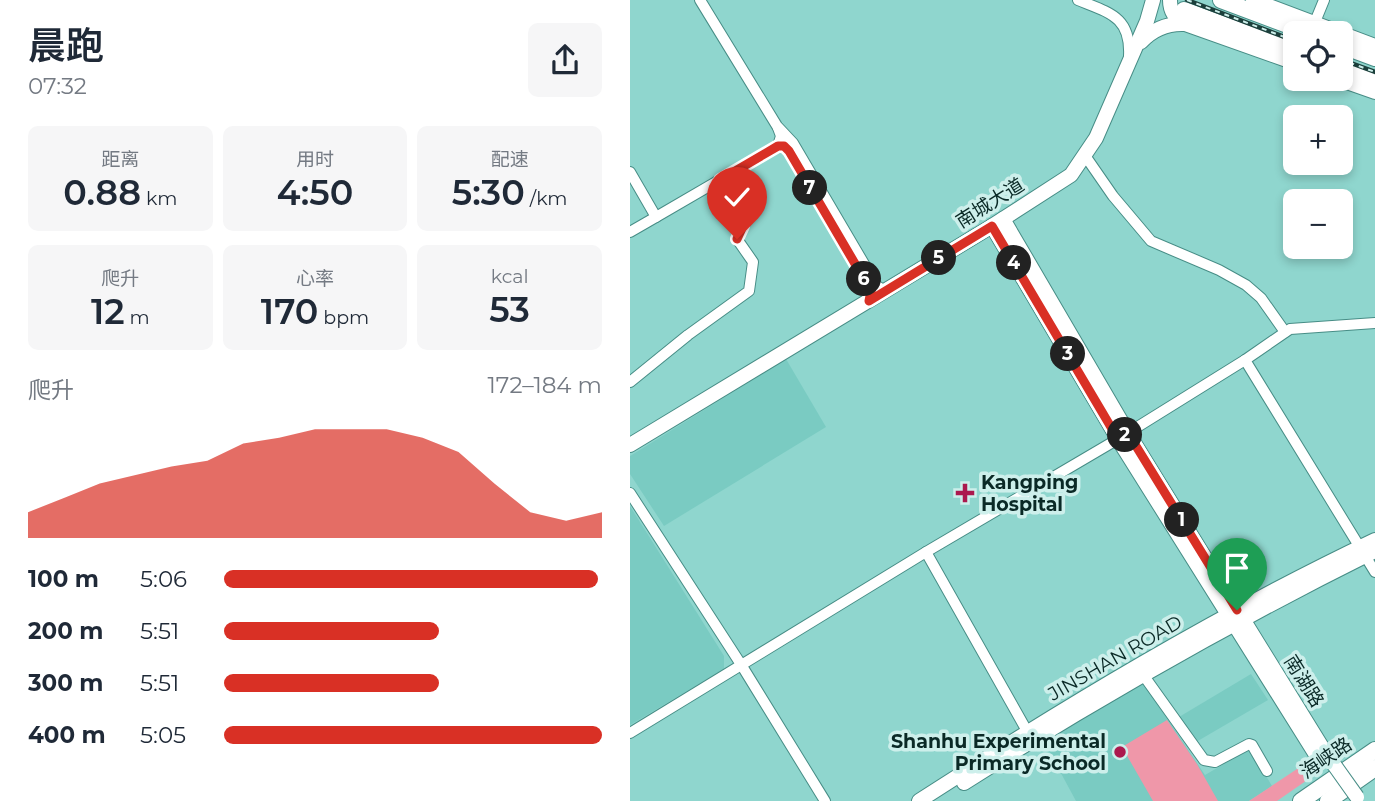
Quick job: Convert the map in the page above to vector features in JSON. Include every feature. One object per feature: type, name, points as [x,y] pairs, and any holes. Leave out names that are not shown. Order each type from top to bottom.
[{"type":"highway","points":[[1221,0],[1289,21]]},
{"type":"highway","points":[[1185,17],[1283,47]]},
{"type":"highway","points":[[1353,50],[1375,58]]},
{"type":"highway","points":[[1353,73],[1375,81]]},
{"type":"highway","name":"海峡路","points":[[1301,801],[1375,750]]},
{"type":"highway","name":"海峡路","points":[[1328,801],[1375,768]]},
{"type":"main road","name":"南城大道","points":[[630,445],[1071,175],[1086,157],[1096,138],[1147,21],[1153,0]]},
{"type":"main road","points":[[1170,0],[1176,19],[1185,17],[1283,58]]},
{"type":"main road","points":[[1253,0],[1297,21]]},
{"type":"main road","points":[[1132,57],[1143,39],[1161,26],[1185,17]]},
{"type":"main road","points":[[1353,40],[1375,46]]},
{"type":"main road","points":[[1353,84],[1375,92]]},
{"type":"main road","points":[[997,222],[1123,436],[1235,617],[1321,755],[1355,800]]},
{"type":"main road","name":"JINSHAN ROAD","points":[[919,801],[1027,731],[1235,617],[1366,552],[1375,540]]},
{"type":"main road","name":"JINSHAN ROAD","points":[[936,801],[1033,740],[1144,676],[1235,617]]},
{"type":"street","points":[[700,0],[777,126],[781,136],[778,146]]},
{"type":"street","points":[[1078,0],[1115,16],[1122,22],[1130,37],[1132,57]]},
{"type":"street","points":[[1315,21],[1324,0]]},
{"type":"street","points":[[777,126],[793,142],[877,286],[885,291]]},
{"type":"street","points":[[630,232],[778,146],[784,146],[871,291],[869,301]]},
{"type":"street","points":[[1086,157],[1113,196],[1151,241],[1219,270],[1246,285],[1261,298],[1285,332]]},
{"type":"street","points":[[630,172],[656,217]]},
{"type":"street","points":[[630,382],[688,335],[749,291],[753,262],[737,239],[743,226],[720,180]]},
{"type":"street","points":[[630,733],[926,552],[1123,436],[1290,329],[1375,323]]},
{"type":"street","points":[[1245,360],[1366,552],[1375,572]]},
{"type":"street","points":[[630,493],[825,801]]},
{"type":"street","points":[[926,552],[1027,731]]},
{"type":"street","points":[[1144,676],[1204,760],[1215,762],[1249,744],[1268,771]]},
{"type":"shaded area","points":[[786,359],[826,427],[664,526],[630,474],[630,456]]},
{"type":"shaded area","points":[[630,506],[724,656],[724,669],[630,725]]},
{"type":"shaded area","points":[[1251,674],[1268,700],[1196,742],[1179,717]]},
{"type":"shaded area","name":"Shanhu Experimental Primary School","points":[[1143,683],[1205,775],[1250,749],[1272,786],[1249,801],[1076,801],[1043,740]]},
{"type":"shaded area","points":[[1167,720],[1218,801],[1153,801],[1122,747]]},
{"type":"shaded area","points":[[1306,763],[1313,776],[1277,801],[1249,801]]},
{"type":"railway","points":[[1187,0],[1283,36]]},
{"type":"railway","points":[[1353,64],[1375,72]]},
{"type":"place","name":"Kangping Hospital","points":[[965,493]]},
{"type":"place","name":"Shanhu Experimental Primary School","points":[[1120,752]]},
{"type":"route","points":[[737,239],[743,226],[720,180],[778,146],[784,146],[789,151],[871,291],[869,301],[992,226],[1118,439],[1128,433],[1237,610]]}]
